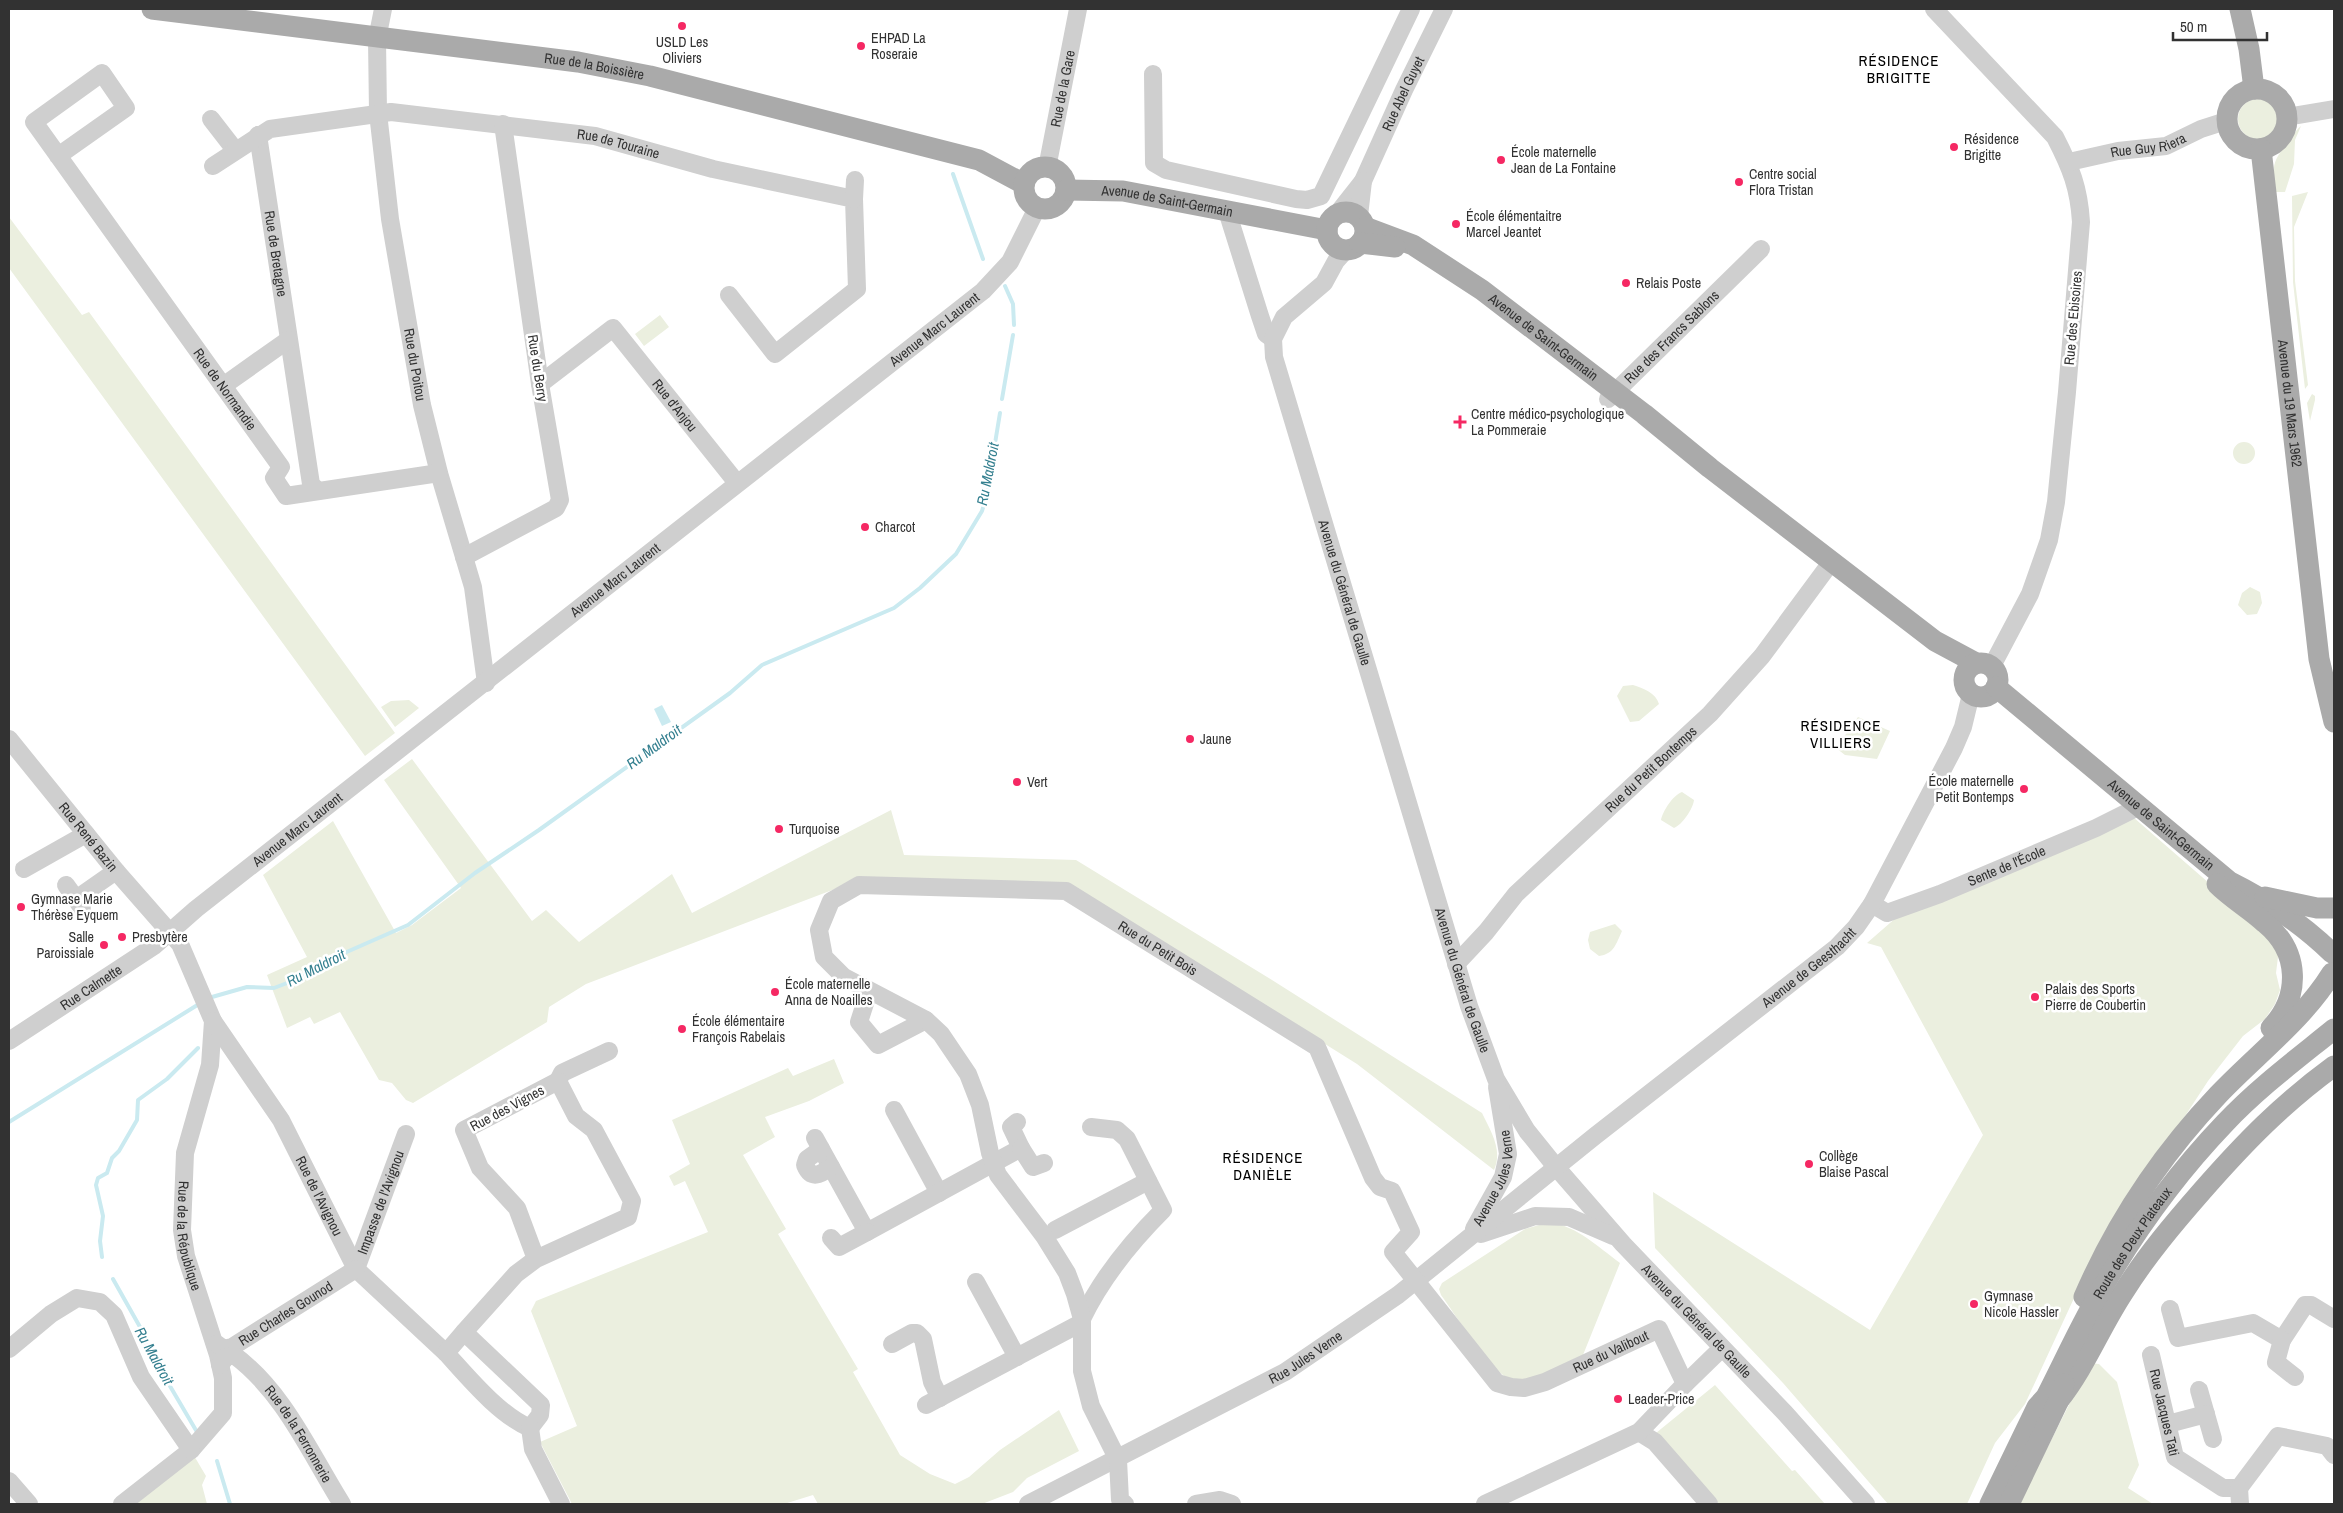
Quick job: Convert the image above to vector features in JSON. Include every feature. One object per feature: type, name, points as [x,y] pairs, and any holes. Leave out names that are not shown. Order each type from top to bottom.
[{"type":"main road","name":"Rue de la Boissière","points":[[152,9],[377,39],[578,62],[650,76],[979,160],[1024,184]]},
{"type":"main road","points":[[2240,9],[2254,89]]},
{"type":"main road","points":[[2254,89],[2273,93],[2285,107],[2287,117],[2283,134],[2277,142],[2261,149],[2251,149],[2234,139],[2226,122],[2227,112],[2237,96],[2254,89]]},
{"type":"main road","name":"Avenue du 19 Mars 1962","points":[[2261,149],[2319,659],[2334,722]]},
{"type":"main road","points":[[1047,168],[1058,172],[1065,183],[1066,190],[1061,202],[1056,206],[1044,209],[1037,208],[1025,196],[1024,184],[1032,172],[1047,168]]},
{"type":"main road","name":"Avenue de Saint-Germain","points":[[1066,190],[1124,191],[1345,236],[1413,245],[1431,255],[1482,290],[1612,395],[1638,422],[1710,468],[1976,674],[1977,696],[1988,695],[1996,687],[2230,882],[2255,894],[2313,936],[2333,962]]},
{"type":"main road","name":"Avenue du 19 Mars 1962","points":[[2319,659],[2334,698]]},
{"type":"main road","points":[[2201,859],[2214,880],[2231,897],[2266,923],[2280,939],[2289,956],[2293,980],[2290,999],[2282,1014],[2223,1081],[2217,1096]]},
{"type":"main road","points":[[2255,894],[2316,908],[2334,908]]},
{"type":"main road","points":[[2037,1407],[2040,1394],[2101,1257],[2137,1198],[2217,1096],[2318,994],[2333,962]]},
{"type":"main road","name":"Route des Deux Plateaux","points":[[1990,1504],[2037,1407],[2046,1397],[2106,1280],[2140,1227],[2178,1177],[2226,1123],[2279,1074],[2334,1029]]},
{"type":"main road","name":"Route des Deux Plateaux","points":[[2009,1504],[2058,1402],[2067,1375],[2085,1338],[2112,1287],[2147,1234],[2185,1184],[2233,1128],[2285,1079],[2334,1040]]},
{"type":"main road","points":[[2058,1402],[2075,1379],[2123,1292],[2181,1215],[2252,1135],[2283,1106],[2334,1066]]},
{"type":"main road","points":[[2181,1215],[2295,1108],[2334,1086]]},
{"type":"street","name":"Rue du Poitou","points":[[384,9],[377,39],[378,113],[390,219],[422,405],[476,604],[486,683]]},
{"type":"street","name":"Rue de la Gare","points":[[1047,168],[1078,9]]},
{"type":"street","points":[[1153,74],[1154,163],[1166,170],[1307,200],[1321,196],[1411,9]]},
{"type":"street","name":"Rue Abel Guyet","points":[[1345,236],[1363,181],[1404,90],[1444,9]]},
{"type":"street","name":"Rue des Ebisoires","points":[[1934,9],[2055,137],[2069,162],[2080,195],[2081,222],[2056,502],[2049,540],[2030,594],[1976,674]]},
{"type":"street","name":"Rue de Normandie","points":[[58,156],[126,108],[102,73],[34,122],[58,156],[222,386],[281,467]]},
{"type":"street","points":[[1378,78],[1404,90]]},
{"type":"street","points":[[2287,117],[2334,109]]},
{"type":"street","name":"Rue de Touraine","points":[[378,113],[391,112],[595,136],[713,169],[854,199]]},
{"type":"street","points":[[213,166],[258,135],[270,129],[378,113]]},
{"type":"street","points":[[211,119],[235,150]]},
{"type":"street","name":"Rue Guy Riera","points":[[2069,162],[2118,151],[2166,146],[2201,129],[2226,122]]},
{"type":"street","name":"Rue du Berry","points":[[464,557],[556,508],[560,500],[540,384],[503,124]]},
{"type":"street","name":"Rue de Bretagne","points":[[258,135],[307,463],[311,484],[318,491]]},
{"type":"street","points":[[729,295],[775,354],[857,289],[855,180]]},
{"type":"street","name":"Avenue Marc Laurent","points":[[170,932],[190,914],[983,291],[1010,262],[1037,208]]},
{"type":"street","name":"Avenue du Général de Gaulle","points":[[1227,211],[1266,334],[1273,339],[1274,358],[1456,964],[1496,1078],[1528,1131],[1556,1168],[1617,1237],[1785,1412],[1866,1504]]},
{"type":"street","points":[[1273,339],[1284,317],[1324,284],[1345,236]]},
{"type":"street","name":"Rue des Francs Sablons","points":[[1612,395],[1761,249]]},
{"type":"street","name":"Rue d'Anjou","points":[[540,384],[613,328],[737,483]]},
{"type":"street","points":[[222,386],[288,340]]},
{"type":"street","points":[[307,463],[281,467],[274,478],[286,496],[439,473]]},
{"type":"street","name":"Rue du Petit Bontemps","points":[[1456,964],[1486,932],[1516,894],[1710,714],[1762,656],[1832,561]]},
{"type":"street","name":"Avenue de Geesthacht","points":[[1556,1168],[1837,947],[1856,927],[1872,904],[1954,748],[1963,727],[1976,674]]},
{"type":"street","name":"Rue René Bazin","points":[[9,739],[116,871],[170,932]]},
{"type":"street","name":"Sente de l'École","points":[[1872,904],[1887,913],[1940,894],[2096,828],[2140,806]]},
{"type":"street","points":[[24,869],[86,834]]},
{"type":"street","points":[[75,897],[116,871]]},
{"type":"street","name":"Rue du Petit Bois","points":[[1118,1460],[1091,1406],[1082,1371],[1081,1321],[1075,1294],[1044,1236],[998,1175],[980,1105],[968,1074],[941,1034],[926,1020],[844,977],[824,957],[819,930],[831,901],[858,885],[1066,891],[1317,1047],[1373,1178],[1380,1187],[1392,1191],[1411,1232],[1393,1252],[1416,1280]]},
{"type":"street","name":"Rue de la République","points":[[122,1504],[191,1450],[223,1412],[223,1378],[215,1342],[186,1256],[182,1230],[185,1153],[210,1065],[213,1021],[184,951],[170,932]]},
{"type":"street","name":"Rue Calmette","points":[[9,1041],[154,946],[170,932]]},
{"type":"street","points":[[869,991],[859,1022],[878,1044],[926,1020]]},
{"type":"street","name":"Rue de l'Avignou","points":[[213,1021],[281,1120],[356,1269],[446,1353],[495,1403],[519,1423],[530,1428]]},
{"type":"street","points":[[558,1081],[562,1073],[609,1051]]},
{"type":"street","name":"Avenue Jules Verne","points":[[1468,1239],[1503,1177],[1508,1154],[1496,1078]]},
{"type":"street","name":"Rue des Vignes","points":[[464,1332],[516,1274],[536,1259],[628,1217],[632,1202],[594,1130],[576,1116],[558,1081],[522,1098],[509,1108],[464,1130],[480,1168],[517,1208],[536,1259]]},
{"type":"street","points":[[894,1110],[939,1193]]},
{"type":"street","points":[[1016,1122],[1011,1127],[1033,1168],[1044,1163]]},
{"type":"street","points":[[892,1344],[912,1332],[916,1325],[923,1339],[932,1382],[933,1401],[1081,1321],[1097,1288],[1137,1236],[1163,1210],[1127,1139],[1117,1130],[1090,1127]]},
{"type":"street","name":"Impasse de l'Avignou","points":[[356,1269],[406,1134]]},
{"type":"street","points":[[818,1144],[867,1232]]},
{"type":"street","points":[[831,1238],[839,1247],[1021,1148]]},
{"type":"street","name":"Rue Jules Verne","points":[[1028,1504],[1118,1460],[1133,1450],[1285,1372],[1398,1295],[1556,1168]]},
{"type":"street","points":[[1055,1230],[1148,1180]]},
{"type":"street","name":"Avenue Jules Verne","points":[[1468,1239],[1534,1216],[1569,1217],[1617,1237]]},
{"type":"street","name":"Rue Charles Gounod","points":[[215,1342],[224,1349],[232,1347],[356,1269]]},
{"type":"street","name":"Rue du Valibout","points":[[1416,1280],[1497,1383],[1524,1388],[1545,1382],[1659,1329],[1685,1384]]},
{"type":"street","points":[[976,1282],[1017,1357]]},
{"type":"street","points":[[1075,1294],[1097,1288]]},
{"type":"street","points":[[9,1349],[51,1314],[77,1298],[100,1302],[114,1315],[141,1377],[191,1450]]},
{"type":"street","points":[[2295,1377],[2276,1362],[2282,1340],[2304,1305],[2311,1305],[2334,1319]]},
{"type":"street","points":[[2170,1309],[2178,1338],[2253,1323],[2282,1340]]},
{"type":"street","points":[[446,1353],[464,1332],[541,1405],[540,1415],[530,1428],[533,1449],[561,1504]]},
{"type":"street","points":[[249,1369],[245,1351],[250,1337]]},
{"type":"street","points":[[1485,1504],[1639,1432],[1722,1348]]},
{"type":"street","name":"Rue de la Ferronnerie","points":[[220,1365],[226,1357],[234,1355],[270,1389],[285,1410],[342,1504]]},
{"type":"street","name":"Rue Jacques Tati","points":[[2151,1355],[2175,1457],[2223,1488],[2240,1496],[2278,1436],[2332,1445]]},
{"type":"street","points":[[2199,1390],[2212,1439]]},
{"type":"street","points":[[2168,1424],[2206,1414]]},
{"type":"street","points":[[1639,1432],[1655,1442],[1709,1504]]},
{"type":"street","points":[[1118,1460],[1120,1500],[1125,1504]]},
{"type":"street","points":[[9,1481],[29,1504]]},
{"type":"street","points":[[1196,1504],[1220,1500],[1232,1504]]},
{"type":"green space","points":[[2262,99],[2269,102],[2275,108],[2278,119],[2277,127],[2269,136],[2262,139],[2254,139],[2247,136],[2239,127],[2238,115],[2241,108],[2250,100]]},
{"type":"green space","points":[[2301,126],[2295,140],[2294,164],[2285,192],[2275,192],[2274,165],[2283,148]]},
{"type":"green space","points":[[2308,192],[2294,227],[2295,281],[2308,385],[2305,389],[2293,282],[2292,196]]},
{"type":"green space","points":[[9,217],[82,315],[89,312],[395,733],[365,756],[9,268]]},
{"type":"green space","points":[[660,315],[669,327],[644,346],[635,334]]},
{"type":"green space","points":[[2312,394],[2315,396],[2315,400],[2310,421],[2307,403]]},
{"type":"green space","points":[[2244,442],[2254,449],[2255,453],[2248,463],[2244,464],[2234,457],[2233,453],[2240,443]]},
{"type":"green space","points":[[2250,587],[2260,592],[2262,603],[2257,614],[2247,615],[2238,605],[2242,593]]},
{"type":"green space","points":[[1633,685],[1645,689],[1652,694],[1659,704],[1639,721],[1630,722],[1617,696],[1623,686]]},
{"type":"green space","points":[[409,700],[419,708],[395,727],[381,707],[391,701]]},
{"type":"green space","points":[[1858,717],[1890,731],[1877,759],[1845,755],[1836,748]]},
{"type":"green space","points":[[412,759],[532,921],[546,910],[579,942],[672,874],[692,913],[891,810],[904,855],[1076,860],[1272,980],[1482,1113],[1497,1148],[1494,1170],[1357,1064],[1071,885],[856,881],[586,984],[549,1007],[547,1022],[413,1103],[406,1100],[392,1083],[379,1080],[340,1012],[314,1024],[310,1017],[287,1028],[267,975],[307,957],[263,875],[333,821],[396,933],[412,925],[461,888],[384,780]]},
{"type":"green space","points":[[1682,792],[1694,800],[1687,816],[1674,828],[1661,820],[1675,796]]},
{"type":"green space","points":[[2133,817],[2217,890],[2279,949],[2276,973],[2280,990],[2275,1004],[2265,1019],[2243,1036],[2208,1081],[2094,1255],[2025,1404],[1995,1443],[1967,1504],[1888,1504],[1783,1383],[1655,1248],[1653,1192],[1870,1330],[1983,1135],[1881,947],[1867,943],[1898,916]]},
{"type":"green space","points":[[1615,924],[1622,931],[1616,944],[1611,951],[1599,956],[1590,949],[1588,940],[1590,932]]},
{"type":"green space","points":[[834,1059],[844,1083],[809,1101],[765,1117],[775,1137],[743,1155],[786,1229],[778,1234],[858,1369],[853,1372],[900,1455],[930,1474],[955,1484],[969,1477],[1000,1450],[1059,1410],[1079,1451],[1027,1478],[1013,1492],[982,1504],[818,1504],[813,1495],[784,1504],[572,1504],[540,1442],[577,1426],[531,1311],[536,1301],[708,1232],[685,1181],[674,1186],[669,1176],[690,1164],[672,1120],[788,1068],[793,1076]]},
{"type":"green space","points":[[1550,1222],[1570,1228],[1620,1263],[1583,1355],[1541,1375],[1515,1381],[1507,1378],[1487,1358],[1465,1330],[1441,1295],[1439,1289],[1442,1283],[1525,1229]]},
{"type":"green space","points":[[2090,1363],[2099,1364],[2117,1382],[2139,1465],[2128,1488],[2153,1504],[2019,1504]]},
{"type":"green space","points":[[1715,1385],[1792,1471],[1795,1470],[1825,1504],[1719,1504],[1656,1433]]},
{"type":"green space","points":[[193,1454],[206,1476],[202,1485],[207,1504],[131,1504]]},
{"type":"water","points":[[662,705],[671,722],[662,726],[654,709]]},
{"type":"waterway","name":"Ru Maldroit","points":[[953,174],[983,259]]},
{"type":"waterway","name":"Ru Maldroit","points":[[1005,286],[1013,304],[1014,325]]},
{"type":"waterway","name":"Ru Maldroit","points":[[1002,399],[1013,335]]},
{"type":"waterway","name":"Ru Maldroit","points":[[212,997],[247,987],[274,988],[295,980],[333,958],[408,925],[475,873],[539,830],[730,693],[762,665],[894,608],[920,588],[956,554],[982,511],[986,498],[1000,413]]},
{"type":"waterway","points":[[9,1122],[199,1004]]},
{"type":"waterway","name":"Ru Maldroit","points":[[102,1257],[100,1241],[103,1216],[96,1185],[98,1178],[107,1173],[112,1158],[119,1151],[137,1120],[138,1100],[167,1079],[198,1048]]},
{"type":"waterway","name":"Ru Maldroit","points":[[113,1279],[140,1327],[147,1347],[197,1432]]},
{"type":"waterway","name":"Ru Maldroit","points":[[217,1461],[230,1504]]},
{"type":"place","name":"USLD Les Oliviers","points":[[682,26]]},
{"type":"place","name":"EHPAD La Roseraie","points":[[861,46]]},
{"type":"place","name":"Résidence Brigitte","points":[[1954,147]]},
{"type":"place","name":"École maternelle Jean de La Fontaine","points":[[1501,160]]},
{"type":"place","name":"Centre social Flora Tristan","points":[[1739,182]]},
{"type":"place","name":"École élémentaitre Marcel Jeantet","points":[[1456,224]]},
{"type":"place","name":"Relais Poste","points":[[1626,283]]},
{"type":"place","name":"Centre médico-psychologique La Pommeraie","points":[[1460,422]]},
{"type":"place","name":"Charcot","points":[[865,527]]},
{"type":"place","name":"Jaune","points":[[1190,739]]},
{"type":"place","name":"Vert","points":[[1017,782]]},
{"type":"place","name":"École maternelle Petit Bontemps","points":[[2024,789]]},
{"type":"place","name":"Turquoise","points":[[779,829]]},
{"type":"place","name":"Gymnase Marie Thérèse Eyquem","points":[[21,907]]},
{"type":"place","name":"Presbytère","points":[[122,937]]},
{"type":"place","name":"Salle Paroissiale","points":[[104,945]]},
{"type":"place","name":"École maternelle Anna de Noailles","points":[[775,992]]},
{"type":"place","name":"Palais des Sports Pierre de Coubertin","points":[[2035,997]]},
{"type":"place","name":"École élémentaire François Rabelais","points":[[682,1029]]},
{"type":"place","name":"Collège Blaise Pascal","points":[[1809,1164]]},
{"type":"place","name":"Gymnase Nicole Hassler","points":[[1974,1304]]},
{"type":"place","name":"Leader-Price","points":[[1618,1399]]},
{"type":"district","name":"RÉSIDENCE BRIGITTE","points":[[1899,70]]},
{"type":"district","name":"RÉSIDENCE VILLIERS","points":[[1841,734]]},
{"type":"district","name":"RÉSIDENCE DANIÈLE","points":[[1263,1166]]}]
